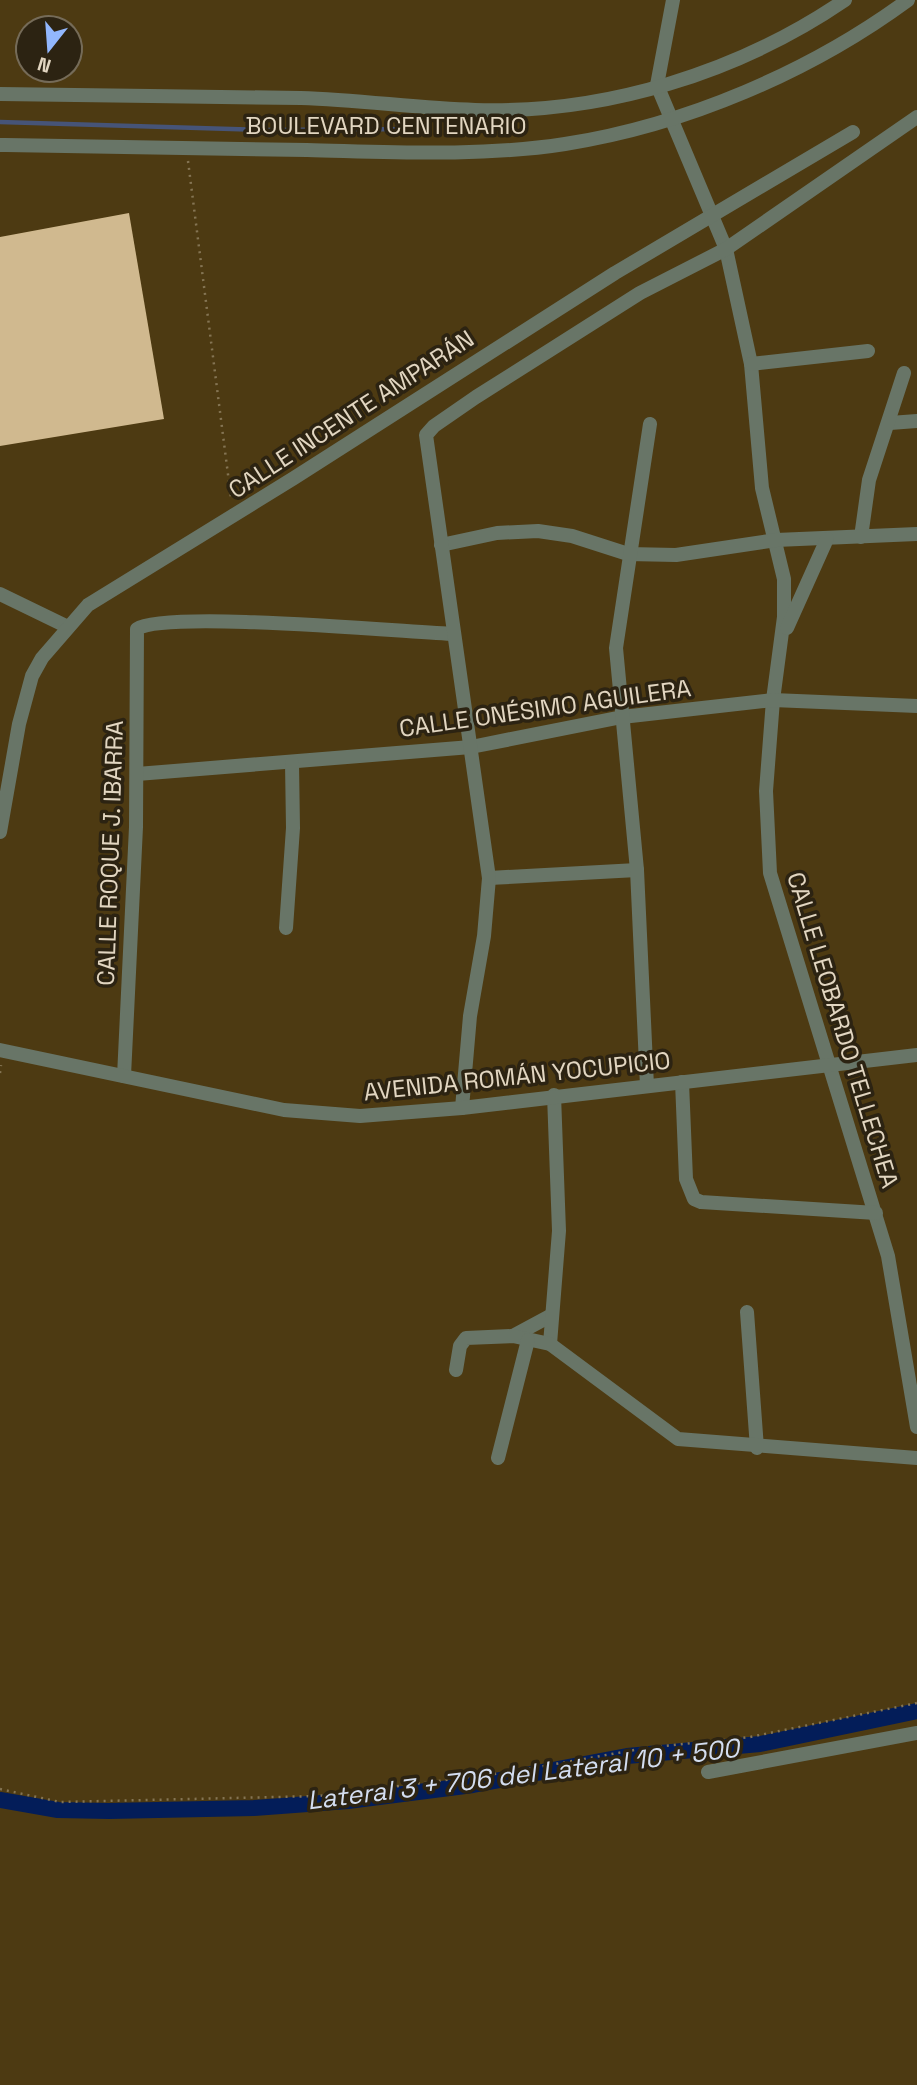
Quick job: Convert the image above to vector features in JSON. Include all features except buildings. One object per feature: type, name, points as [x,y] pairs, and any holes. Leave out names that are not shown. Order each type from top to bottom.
[{"type":"street","points":[[657,85],[673,0]]},
{"type":"street","name":"BOULEVARD CENTENARIO","points":[[0,94],[314,99],[500,110],[599,101],[699,73],[754,51],[845,0]]},
{"type":"street","name":"BOULEVARD CENTENARIO","points":[[0,145],[409,153],[503,151],[590,139],[670,119],[755,86],[818,56],[908,0]]},
{"type":"street","name":"CALLE LEOBARDO TELLECHEA","points":[[657,85],[724,245],[751,364],[759,469],[785,579],[766,791],[770,873],[795,961],[831,1065],[876,1213],[897,1294],[917,1427]]},
{"type":"street","points":[[462,1108],[470,1017],[484,936],[489,878],[426,435],[433,426],[476,397],[640,293],[724,245],[917,117]]},
{"type":"street","name":"CALLE INCENTE AMPARÁN","points":[[0,832],[26,692],[42,658],[88,605],[233,516],[615,272],[715,219],[853,132]]},
{"type":"street","points":[[751,364],[868,351]]},
{"type":"street","points":[[862,537],[869,481],[904,373]]},
{"type":"street","points":[[890,422],[917,421]]},
{"type":"street","points":[[646,1086],[637,870],[616,648],[628,554],[650,424]]},
{"type":"street","points":[[441,545],[497,533],[538,531],[572,536],[628,554],[696,554],[776,540],[917,534]]},
{"type":"street","name":"CALLE LEOBARDO TELLECHEA","points":[[781,642],[827,539]]},
{"type":"street","points":[[0,594],[68,627]]},
{"type":"street","name":"CALLE ROQUE J. IBARRA","points":[[124,1076],[137,774],[135,632],[145,624],[192,620],[454,634]]},
{"type":"street","name":"CALLE ONÉSIMO AGUILERA","points":[[137,774],[471,747],[622,717],[773,700],[917,706]]},
{"type":"street","points":[[286,928],[293,828],[292,763]]},
{"type":"street","points":[[489,878],[637,870]]},
{"type":"street","name":"AVENIDA ROMÁN YOCUPICIO","points":[[0,1050],[305,1112],[371,1116],[462,1108],[917,1055]]},
{"type":"street","points":[[682,1082],[686,1180],[694,1199],[876,1213]]},
{"type":"street","points":[[550,1345],[559,1231],[554,1096]]},
{"type":"street","points":[[747,1312],[757,1448]]},
{"type":"street","points":[[513,1336],[552,1315]]},
{"type":"street","points":[[456,1370],[459,1349],[466,1338],[513,1336],[550,1345],[677,1439],[757,1448],[917,1458]]},
{"type":"street","points":[[498,1458],[528,1340]]},
{"type":"street","points":[[708,1772],[917,1733]]},
{"type":"path","points":[[186,148],[233,516]]},
{"type":"path","points":[[0,1789],[60,1802],[319,1796],[510,1772],[646,1748],[750,1737],[917,1703]]},
{"type":"waterway","points":[[0,122],[266,130],[419,129]]},
{"type":"waterway","name":"Lateral 3 + 706 del Lateral 10 + 500","points":[[0,1800],[58,1810],[109,1811],[254,1808],[348,1801],[473,1785],[627,1756],[760,1744],[917,1711]]}]
